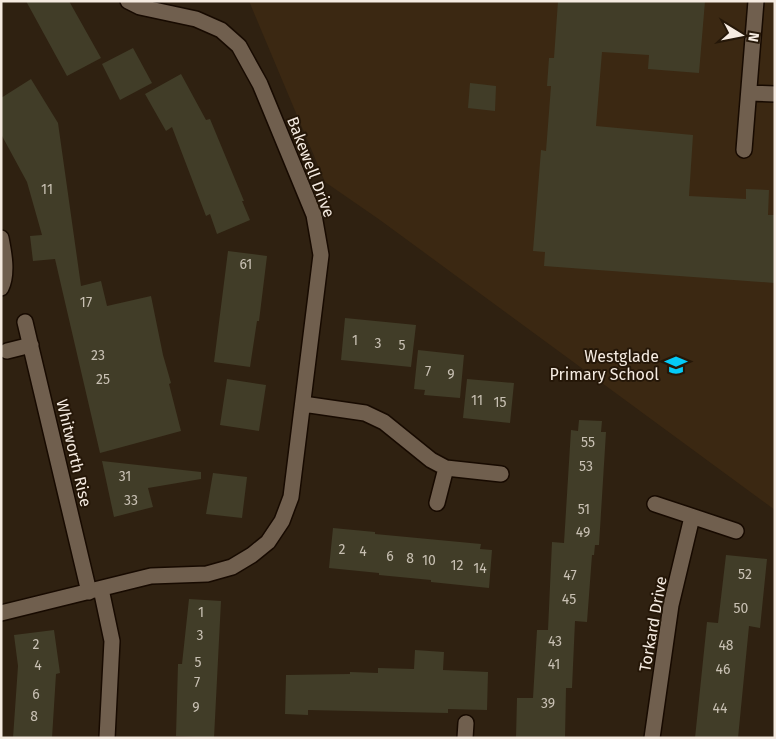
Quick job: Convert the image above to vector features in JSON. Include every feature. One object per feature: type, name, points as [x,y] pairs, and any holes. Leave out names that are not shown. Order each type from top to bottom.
[{"type":"street","name":"Bakewell Drive","points":[[95,590],[151,576],[207,574],[232,567],[252,555],[268,542],[282,521],[291,497],[322,255],[314,215],[260,84],[239,46],[221,30],[196,19],[140,7],[128,1]]},
{"type":"street","points":[[744,150],[756,1]]},
{"type":"street","points":[[749,93],[775,94]]},
{"type":"street","points":[[1,238],[4,249],[5,281],[1,288]]},
{"type":"street","name":"Whitworth Rise","points":[[25,322],[95,590],[112,641],[107,738]]},
{"type":"street","points":[[8,351],[31,345]]},
{"type":"street","points":[[303,404],[365,413],[384,422],[431,460],[446,468],[501,474]]},
{"type":"street","points":[[437,502],[446,468]]},
{"type":"street","points":[[654,504],[736,531]]},
{"type":"street","name":"Torkard Drive","points":[[652,738],[672,605],[692,517]]},
{"type":"street","points":[[1,613],[95,590]]},
{"type":"shaded area","name":"Westglade Primary School","points":[[249,1],[775,1],[775,510],[380,220],[325,182]]},
{"type":"building","points":[[26,1],[69,1],[101,58],[67,76]]},
{"type":"building","points":[[558,1],[705,1],[699,73],[648,69],[649,55],[602,52],[596,126],[693,135],[689,196],[746,199],[746,189],[769,190],[768,215],[775,215],[775,283],[544,266],[545,252],[533,251],[541,150],[546,151],[551,86],[547,86],[549,58],[554,58]]},
{"type":"building","points":[[133,48],[152,83],[120,100],[102,64]]},
{"type":"building","points":[[181,74],[206,120],[210,119],[250,220],[217,234],[210,214],[206,216],[172,127],[166,131],[145,94]]},
{"type":"building","points":[[31,79],[58,123],[81,286],[101,281],[107,306],[151,296],[163,355],[171,383],[169,384],[181,431],[100,453],[55,259],[33,261],[30,236],[42,235],[27,182],[1,134],[1,98]]},
{"type":"building","points":[[470,83],[496,86],[495,111],[468,108]]},
{"type":"building","points":[[228,251],[267,256],[259,321],[257,321],[250,367],[214,362]]},
{"type":"building","points":[[345,318],[416,325],[411,367],[341,360]]},
{"type":"building","points":[[418,350],[464,355],[460,398],[424,395],[425,390],[414,389]]},
{"type":"building","points":[[227,379],[266,385],[259,431],[220,425]]},
{"type":"building","points":[[467,379],[514,383],[510,423],[463,418]]},
{"type":"building","points":[[579,420],[602,421],[601,432],[606,432],[599,545],[595,545],[594,555],[592,555],[587,622],[575,621],[572,688],[566,688],[565,738],[516,738],[517,698],[533,698],[537,630],[548,630],[552,542],[564,543],[571,430],[578,431]]},
{"type":"building","points":[[102,461],[201,472],[201,479],[148,488],[153,507],[114,517]]},
{"type":"building","points":[[213,473],[247,477],[242,518],[206,514]]},
{"type":"building","points":[[333,528],[481,544],[480,549],[492,550],[489,588],[329,568]]},
{"type":"building","points":[[726,555],[767,559],[760,628],[749,626],[738,738],[695,738],[707,622],[718,623]]},
{"type":"building","points":[[189,599],[221,601],[214,738],[176,736],[178,664],[182,664]]},
{"type":"building","points":[[54,630],[60,673],[56,674],[52,738],[13,738],[18,666],[14,635]]},
{"type":"building","points":[[415,650],[444,652],[443,670],[488,672],[487,710],[448,709],[448,713],[308,710],[308,715],[285,714],[286,675],[350,674],[350,672],[378,673],[378,668],[414,669]]},
{"type":"place","name":"Westglade Primary School","points":[[676,365]]}]
